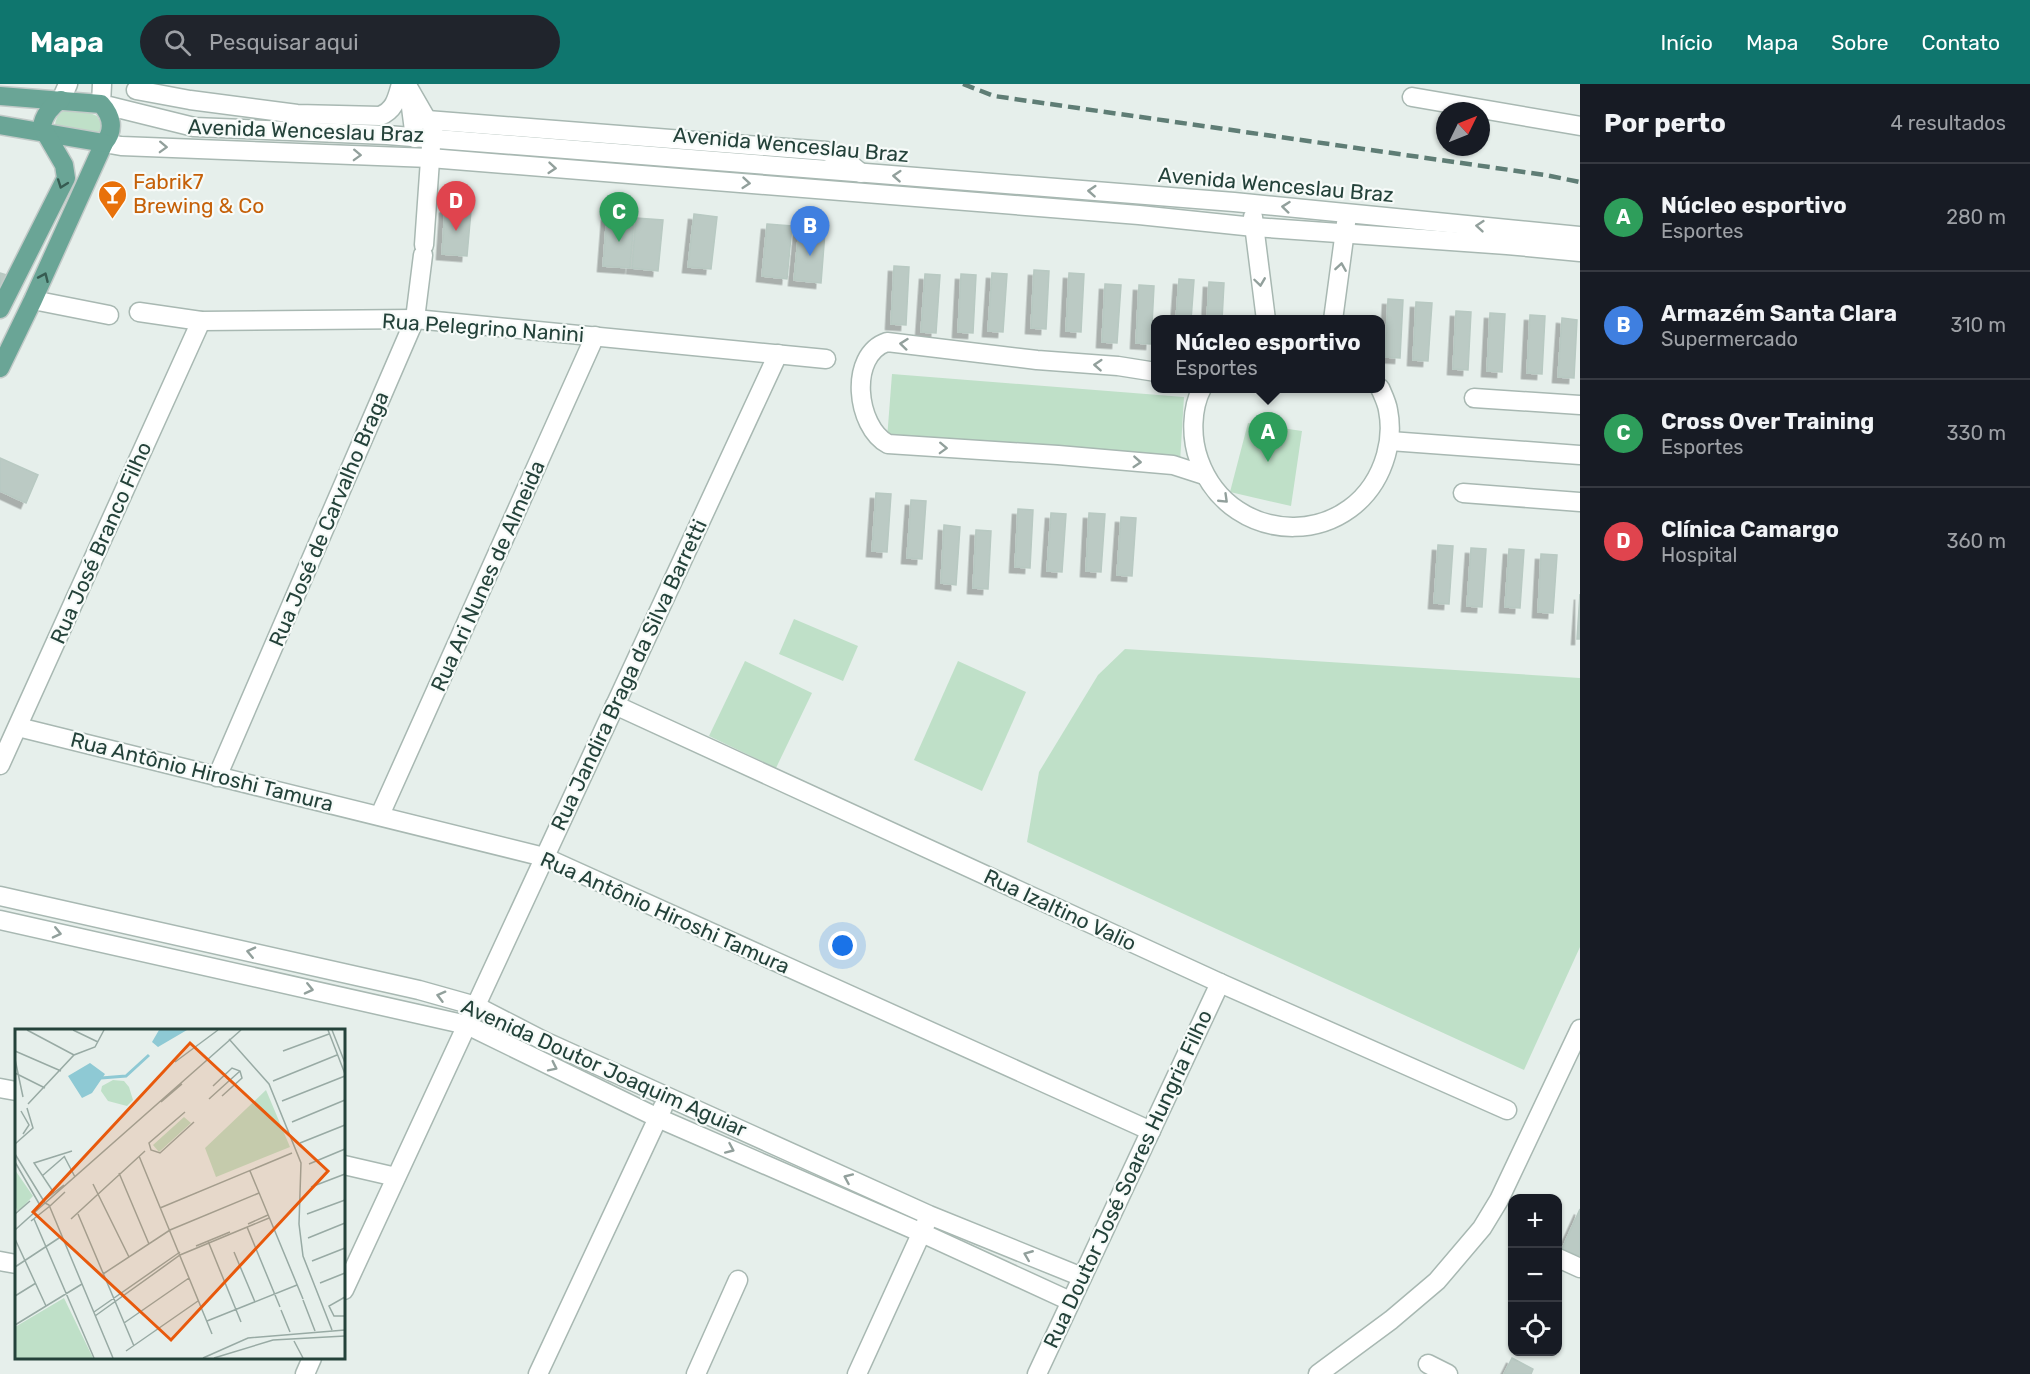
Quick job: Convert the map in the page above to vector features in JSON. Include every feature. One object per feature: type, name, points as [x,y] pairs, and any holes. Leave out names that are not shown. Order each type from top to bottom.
[{"type":"main road","points":[[26,97],[44,84]]},
{"type":"main road","points":[[0,309],[66,178],[64,165],[44,133],[43,122],[52,106],[65,92]]},
{"type":"main road","name":"Avenida Wenceslau Braz","points":[[0,96],[26,97],[65,92],[101,104]]},
{"type":"main road","points":[[0,368],[104,143],[111,133],[110,116],[101,104]]},
{"type":"main road","name":"Avenida Wenceslau Braz","points":[[0,126],[104,143]]},
{"type":"street","points":[[101,104],[102,84]]},
{"type":"street","points":[[134,87],[192,92],[297,114],[380,116],[388,113],[406,85],[427,120],[437,130],[455,141]]},
{"type":"street","name":"Rua José de Carvalho Braga","points":[[217,777],[416,319],[424,250],[430,158],[406,85]]},
{"type":"street","points":[[134,87],[152,116]]},
{"type":"street","points":[[1412,97],[1580,126]]},
{"type":"street","name":"Avenida Wenceslau Braz","points":[[101,104],[194,127],[368,134],[1252,203],[1508,237],[1580,252]]},
{"type":"street","points":[[368,134],[378,129],[381,124],[380,116]]},
{"type":"street","points":[[427,120],[826,151],[844,159],[861,173]]},
{"type":"street","name":"Avenida Wenceslau Braz","points":[[104,143],[122,146],[430,158],[1139,215],[1346,234],[1580,236]]},
{"type":"street","points":[[960,201],[961,181]]},
{"type":"street","points":[[1252,203],[1265,315]]},
{"type":"street","points":[[1334,315],[1346,234],[1346,214]]},
{"type":"street","points":[[33,300],[109,315]]},
{"type":"street","name":"Rua Pelegrino Nanini","points":[[139,312],[201,321],[416,319],[826,359]]},
{"type":"street","name":"Rua José Branco Filho","points":[[0,765],[201,321]]},
{"type":"street","name":"Rua Ari Nunes de Almeida","points":[[380,815],[595,336]]},
{"type":"street","points":[[1151,371],[887,342],[877,346],[869,354],[861,385],[867,423],[880,440],[888,444],[1173,465],[1204,474]]},
{"type":"street","name":"Rua Jandira Braga da Silva Barretti","points":[[345,1288],[778,354]]},
{"type":"street","points":[[1201,393],[1193,420],[1194,448],[1204,474],[1222,500],[1248,518],[1278,527],[1310,527],[1339,516],[1364,497],[1381,472],[1390,441],[1388,411],[1382,393]]},
{"type":"street","points":[[1474,398],[1580,405]]},
{"type":"street","points":[[1390,441],[1580,455]]},
{"type":"street","points":[[1463,493],[1580,502]]},
{"type":"street","name":"Rua Izaltino Valio","points":[[615,705],[1220,983],[1507,1110]]},
{"type":"street","name":"Rua Antônio Hiroshi Tamura","points":[[18,727],[544,857],[1151,1131]]},
{"type":"street","name":"Avenida Doutor Joaquim Aguiar","points":[[0,896],[419,990],[476,1006],[544,1041],[929,1215],[1082,1277]]},
{"type":"street","name":"Avenida Doutor Joaquim Aguiar","points":[[0,920],[467,1025],[658,1118],[922,1233],[1070,1301]]},
{"type":"street","name":"Rua Doutor José Soares Hungria Filho","points":[[1037,1374],[1220,983]]},
{"type":"street","points":[[1318,1374],[1437,1281],[1482,1228],[1499,1200],[1580,1029]]},
{"type":"street","points":[[0,1088],[15,1091]]},
{"type":"street","points":[[538,1374],[668,1097]]},
{"type":"street","points":[[345,1165],[396,1177]]},
{"type":"street","points":[[857,1374],[929,1215]]},
{"type":"street","points":[[1562,1260],[1580,1268]]},
{"type":"street","points":[[0,1261],[15,1264]]},
{"type":"street","points":[[696,1374],[738,1280]]},
{"type":"street","points":[[304,1374],[312,1359]]},
{"type":"street","points":[[1428,1364],[1448,1374]]},
{"type":"green space","points":[[76,107],[97,116],[103,127],[99,135],[60,130],[55,125],[57,117],[62,112]]},
{"type":"green space","points":[[892,374],[1184,397],[1180,462],[887,439]]},
{"type":"green space","points":[[1248,423],[1302,431],[1291,506],[1230,492]]},
{"type":"green space","points":[[794,619],[858,646],[843,681],[779,654]]},
{"type":"green space","points":[[1125,649],[1580,678],[1580,947],[1524,1070],[1027,842],[1039,772],[1098,675]]},
{"type":"green space","points":[[745,661],[812,693],[776,768],[709,736]]},
{"type":"green space","points":[[958,661],[1026,692],[982,791],[914,760]]},
{"type":"building","points":[[455,198],[472,199],[467,256],[442,254],[445,208]]},
{"type":"building","points":[[694,214],[717,217],[711,269],[688,267]]},
{"type":"building","points":[[607,215],[634,218],[630,268],[603,266]]},
{"type":"building","points":[[636,218],[663,220],[658,271],[632,268]]},
{"type":"building","points":[[767,224],[792,226],[787,279],[762,276]]},
{"type":"building","points":[[799,229],[825,232],[821,283],[794,280]]},
{"type":"building","points":[[894,266],[909,267],[906,325],[891,324]]},
{"type":"building","points":[[1034,270],[1049,271],[1046,329],[1031,328]]},
{"type":"building","points":[[0,273],[10,276],[0,294]]},
{"type":"building","points":[[992,273],[1007,274],[1003,332],[988,331]]},
{"type":"building","points":[[1069,273],[1084,274],[1081,332],[1066,331]]},
{"type":"building","points":[[925,274],[940,275],[936,333],[921,332]]},
{"type":"building","points":[[961,274],[976,275],[973,333],[958,332]]},
{"type":"building","points":[[1179,279],[1194,280],[1191,315],[1176,315]]},
{"type":"building","points":[[1209,282],[1224,283],[1222,315],[1207,315]]},
{"type":"building","points":[[1105,284],[1121,285],[1117,343],[1102,342]]},
{"type":"building","points":[[1139,285],[1154,286],[1151,344],[1136,343]]},
{"type":"building","points":[[1388,299],[1403,300],[1400,358],[1385,357]]},
{"type":"building","points":[[1416,302],[1432,303],[1428,361],[1413,360]]},
{"type":"building","points":[[1456,311],[1471,312],[1468,370],[1453,369]]},
{"type":"building","points":[[1490,313],[1505,314],[1502,372],[1487,371]]},
{"type":"building","points":[[1530,315],[1545,316],[1542,374],[1527,373]]},
{"type":"building","points":[[1562,318],[1577,320],[1574,378],[1558,377]]},
{"type":"building","points":[[0,458],[38,475],[26,503],[0,491]]},
{"type":"building","points":[[876,493],[891,494],[887,552],[872,551]]},
{"type":"building","points":[[911,500],[926,501],[922,559],[907,558]]},
{"type":"building","points":[[1018,509],[1033,510],[1030,568],[1015,567]]},
{"type":"building","points":[[1051,513],[1066,514],[1062,572],[1047,571]]},
{"type":"building","points":[[1089,513],[1105,514],[1101,572],[1086,571]]},
{"type":"building","points":[[1121,517],[1136,518],[1132,576],[1117,575]]},
{"type":"building","points":[[944,525],[960,527],[956,585],[941,583]]},
{"type":"building","points":[[976,530],[991,531],[988,589],[973,588]]},
{"type":"building","points":[[1438,545],[1453,546],[1449,604],[1434,603]]},
{"type":"building","points":[[1471,548],[1486,549],[1482,607],[1467,606]]},
{"type":"building","points":[[1509,549],[1524,550],[1520,608],[1505,607]]},
{"type":"building","points":[[1541,554],[1557,555],[1553,613],[1538,612]]},
{"type":"building","points":[[1580,594],[1580,639],[1577,639]]},
{"type":"building","points":[[1580,1209],[1580,1256],[1562,1249]]},
{"type":"building","points":[[1512,1358],[1533,1369],[1531,1374],[1504,1374]]},
{"type":"railway","points":[[963,84],[994,96],[1545,175],[1580,182]]},
{"type":"place","name":"Fabrik7 Brewing & Co","points":[[112,220]]},
{"type":"place","name":"Clínica Camargo","points":[[456,231]]},
{"type":"place","name":"Cross Over Training","points":[[619,242]]},
{"type":"place","name":"Armazém Santa Clara","points":[[810,256]]},
{"type":"place","name":"Núcleo esportivo","points":[[1268,462]]}]
